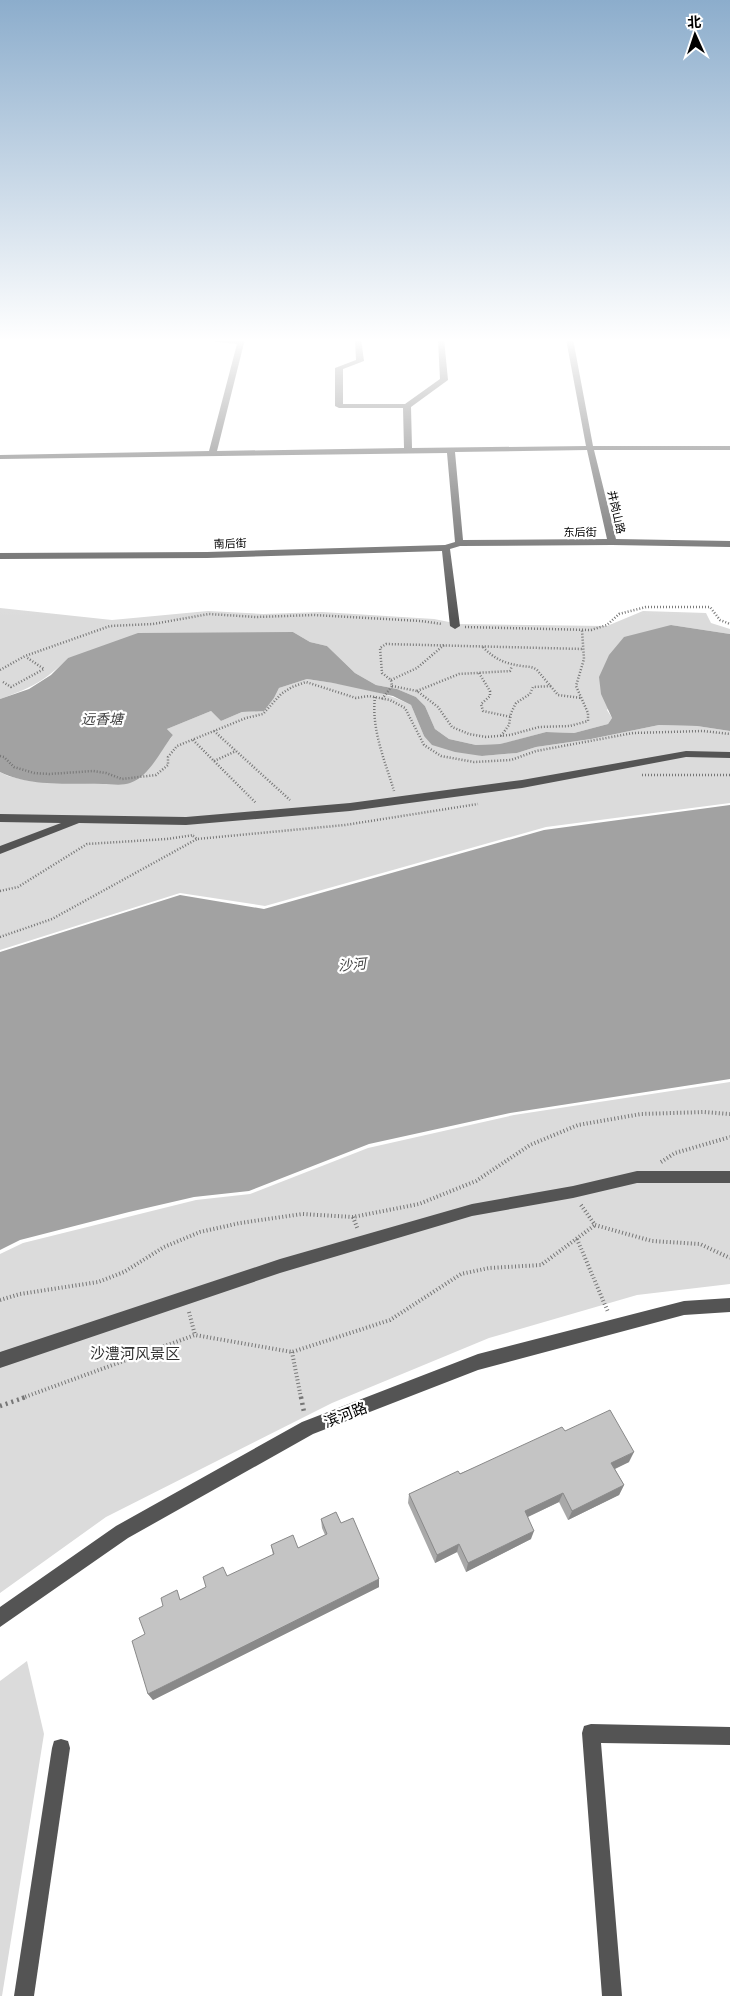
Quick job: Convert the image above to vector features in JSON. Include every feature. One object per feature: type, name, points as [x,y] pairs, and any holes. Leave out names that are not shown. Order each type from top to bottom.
[{"type":"street","points":[[213,453],[218,432]]},
{"type":"street","points":[[408,432],[408,451]]},
{"type":"street","name":"井岗山路","points":[[587,432],[612,542]]},
{"type":"street","points":[[0,457],[590,448],[730,448]]},
{"type":"street","points":[[451,450],[459,543]]},
{"type":"street","name":"东后街","points":[[459,543],[612,542],[730,544]]},
{"type":"street","name":"南后街","points":[[0,556],[207,555],[446,548],[459,543]]},
{"type":"street","points":[[446,548],[455,626]]},
{"type":"street","points":[[0,818],[81,820],[216,819],[302,811],[522,784],[686,754],[730,755]]},
{"type":"street","points":[[0,850],[81,820]]},
{"type":"street","points":[[0,1360],[280,1266],[472,1210],[573,1192],[638,1177],[730,1177]]},
{"type":"street","name":"滨河路","points":[[0,1618],[122,1532],[308,1428],[478,1362],[684,1308],[730,1305]]},
{"type":"street","points":[[612,1996],[591,1733],[730,1736]]},
{"type":"street","points":[[24,1996],[61,1748]]},
{"type":"path","points":[[0,670],[25,656],[110,626],[153,624],[209,614],[256,617],[314,615],[421,621],[455,626],[582,630],[601,629],[615,621],[619,614],[646,607],[710,607],[720,620],[730,624]]},
{"type":"path","points":[[392,686],[417,691],[438,706],[452,728],[486,738],[538,727],[570,726],[588,721],[588,713],[576,686],[584,659],[582,630]]},
{"type":"path","points":[[382,699],[392,686],[391,680],[382,673],[380,648],[386,644],[583,649]]},
{"type":"path","points":[[391,680],[416,668],[445,645]]},
{"type":"path","points":[[482,646],[488,654],[503,664],[533,667],[552,686],[558,695],[581,698]]},
{"type":"path","points":[[1,681],[11,687],[44,669],[25,656]]},
{"type":"path","points":[[417,691],[459,674],[510,671],[512,666]]},
{"type":"path","points":[[479,672],[484,684],[490,691],[490,696],[481,704],[483,711],[511,717]]},
{"type":"path","points":[[0,756],[4,757],[14,767],[34,773],[94,771],[122,779],[156,775],[168,765],[168,757],[178,746],[246,718],[263,714],[281,694],[292,687],[306,682],[320,684],[356,698],[375,697],[405,708],[424,745],[441,756],[474,762],[511,760],[536,752],[633,733],[703,731],[730,734]]},
{"type":"path","points":[[501,736],[509,725],[516,703],[530,694],[534,687],[552,686]]},
{"type":"path","points":[[375,697],[372,707],[384,762],[397,800]]},
{"type":"path","points":[[214,731],[302,811]]},
{"type":"path","points":[[193,740],[268,814]]},
{"type":"path","points":[[214,761],[236,751]]},
{"type":"path","points":[[0,891],[18,887],[87,844],[115,840],[167,839],[193,836],[216,819]]},
{"type":"path","points":[[0,937],[52,919],[197,840]]},
{"type":"path","points":[[0,1300],[20,1294],[98,1282],[124,1272],[164,1247],[200,1232],[302,1214],[353,1217],[418,1204],[476,1181],[530,1145],[578,1125],[642,1114],[704,1112],[730,1114]]},
{"type":"path","points":[[638,1177],[675,1153],[730,1137]]},
{"type":"path","points":[[573,1192],[595,1225],[652,1241],[700,1244],[730,1258]]},
{"type":"path","points":[[0,1406],[195,1335],[292,1352],[390,1320],[460,1274],[489,1268],[542,1265],[595,1225]]},
{"type":"path","points":[[577,1239],[614,1326]]},
{"type":"path","points":[[186,1298],[195,1335]]},
{"type":"path","points":[[292,1352],[308,1428]]},
{"type":"green space","points":[[0,608],[112,620],[208,611],[263,614],[322,612],[434,619],[459,624],[607,626],[643,611],[706,613],[711,623],[730,629],[730,634],[671,625],[607,710],[612,718],[608,724],[574,733],[546,732],[501,744],[476,745],[449,739],[435,729],[425,706],[416,697],[397,689],[376,685],[355,673],[327,646],[310,642],[293,632],[68,658],[52,673],[37,683],[0,699]]},
{"type":"green space","points":[[307,679],[361,688],[399,699],[411,705],[424,736],[482,756],[517,753],[536,747],[591,739],[659,725],[697,726],[730,731],[730,803],[546,827],[265,906],[180,893],[0,950],[0,772],[29,781],[113,784],[164,747],[173,735],[167,729],[211,711],[221,721],[242,712],[264,710],[274,698],[279,688]]},
{"type":"green space","name":"沙澧河风景区","points":[[730,1082],[730,1284],[637,1295],[489,1338],[332,1403],[106,1517],[0,1593],[0,1254],[23,1243],[196,1200],[250,1194],[368,1148],[514,1115]]},
{"type":"green space","points":[[27,1661],[44,1734],[2,1996],[0,1996],[0,1681]]},
{"type":"water","name":"远香塘","points":[[671,625],[730,634],[730,731],[697,726],[659,725],[591,739],[536,747],[517,753],[482,756],[455,752],[432,745],[424,736],[411,705],[393,696],[307,679],[279,688],[264,711],[242,712],[221,721],[211,711],[167,729],[173,735],[149,769],[137,780],[130,783],[116,785],[37,782],[12,777],[0,772],[0,699],[29,689],[51,675],[68,658],[138,633],[293,632],[310,642],[327,646],[355,673],[376,685],[397,689],[416,697],[425,706],[435,729],[449,739],[476,745],[500,744],[546,732],[574,733],[608,724],[612,718],[601,694],[599,677],[609,655],[624,637]]},
{"type":"water","name":"沙河","points":[[730,805],[730,1079],[510,1113],[369,1144],[249,1191],[194,1197],[129,1212],[20,1240],[0,1250],[0,952],[180,895],[264,909],[544,830]]},
{"type":"building","points":[[610,1410],[634,1452],[611,1463],[624,1485],[572,1511],[563,1493],[525,1511],[534,1531],[468,1563],[459,1544],[437,1555],[409,1494],[458,1471],[460,1474],[562,1427],[565,1431]]},
{"type":"building","points":[[336,1512],[341,1523],[353,1518],[379,1579],[148,1694],[132,1641],[145,1634],[139,1618],[163,1606],[161,1598],[177,1590],[180,1600],[206,1587],[203,1577],[223,1567],[227,1576],[274,1554],[271,1545],[293,1535],[298,1548],[327,1534],[321,1519]]}]
